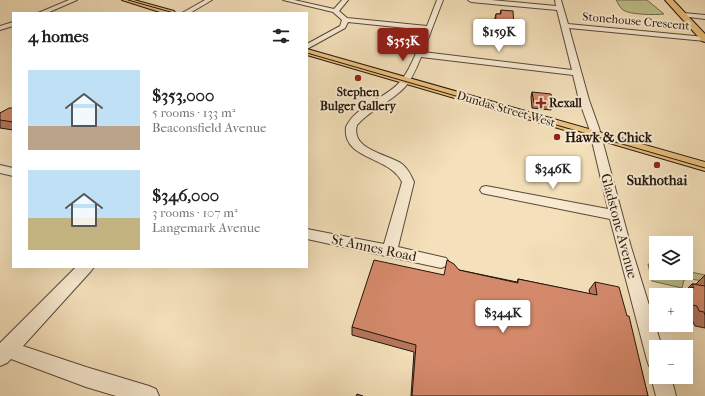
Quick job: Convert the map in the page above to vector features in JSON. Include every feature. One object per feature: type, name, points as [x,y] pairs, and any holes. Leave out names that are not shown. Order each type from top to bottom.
[{"type":"main road","points":[[126,0],[168,12]]},
{"type":"main road","points":[[669,0],[705,39]]},
{"type":"main road","name":"Dundas Street West","points":[[308,52],[705,167]]},
{"type":"street","points":[[44,12],[74,0]]},
{"type":"street","points":[[187,12],[209,0]]},
{"type":"street","points":[[286,0],[336,11],[344,20],[429,28]]},
{"type":"street","points":[[336,11],[345,0]]},
{"type":"street","points":[[390,251],[408,182],[407,176],[398,166],[368,153],[358,146],[354,141],[351,132],[353,124],[358,119],[405,80],[418,54],[440,0]]},
{"type":"street","points":[[471,0],[559,4]]},
{"type":"street","name":"Gladstone Avenue","points":[[559,4],[650,340]]},
{"type":"street","points":[[683,15],[705,17]]},
{"type":"street","points":[[308,46],[340,29],[345,24],[344,20]]},
{"type":"street","points":[[0,28],[12,24]]},
{"type":"street","name":"Stonehouse Crescent","points":[[565,26],[705,39]]},
{"type":"street","points":[[0,32],[9,33]]},
{"type":"street","points":[[418,54],[578,73]]},
{"type":"street","points":[[0,169],[12,172]]},
{"type":"street","points":[[486,190],[616,215]]},
{"type":"street","name":"St Annes Road","points":[[308,234],[441,262]]},
{"type":"street","points":[[85,268],[4,353],[86,376],[149,396]]},
{"type":"street","points":[[663,384],[666,396]]},
{"type":"green space","points":[[616,0],[647,0],[664,14],[626,12],[621,8]]},
{"type":"green space","points":[[693,272],[705,275],[705,281],[693,280]]},
{"type":"green space","points":[[652,280],[684,280],[682,288]]},
{"type":"building","points":[[501,10],[513,11],[514,27],[508,26],[508,31],[496,31],[495,29],[496,14],[501,14]]},
{"type":"building","points":[[532,92],[551,94],[553,105],[534,103]]},
{"type":"building","points":[[12,108],[12,122],[0,120],[0,113]]},
{"type":"building","points":[[374,260],[444,275],[447,260],[454,264],[459,270],[518,283],[518,279],[597,295],[595,282],[619,287],[627,316],[629,316],[648,396],[412,396],[416,345],[352,327]]},
{"type":"building","points":[[692,284],[705,286],[705,315],[704,312],[699,311],[697,306],[693,305],[693,288],[690,287],[694,288]]},
{"type":"tram line","points":[[128,0],[170,12]]},
{"type":"tram line","points":[[308,53],[705,168]]},
{"type":"place","name":"Stephen Bulger Gallery","points":[[358,78]]},
{"type":"place","name":"Rexall","points":[[541,103]]},
{"type":"place","name":"Hawk & Chick","points":[[557,137]]},
{"type":"place","name":"Sukhothai","points":[[657,165]]}]
